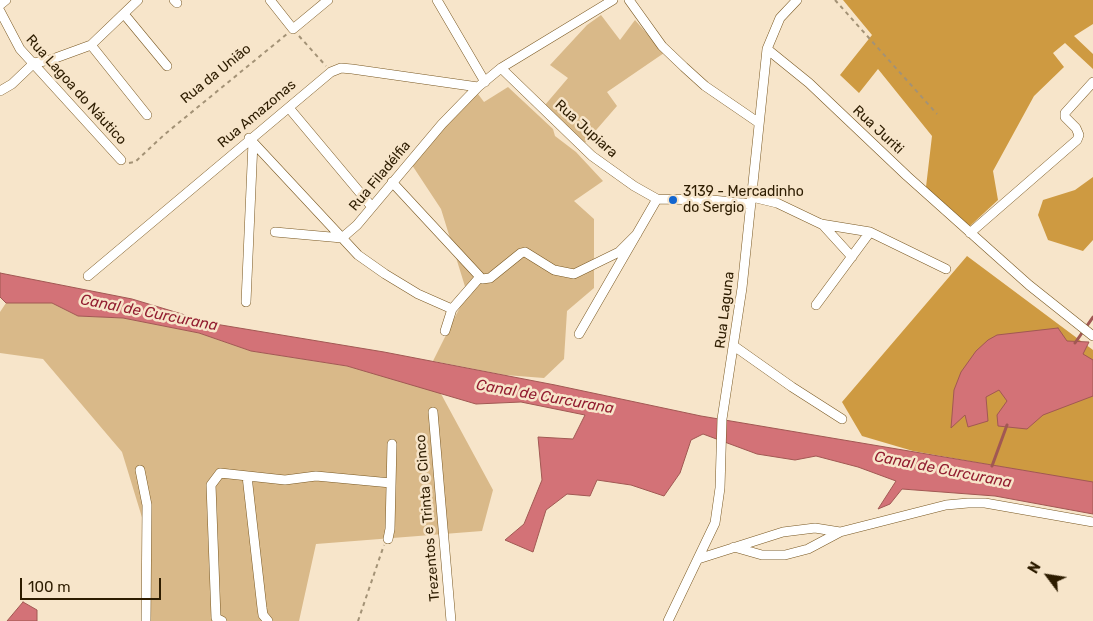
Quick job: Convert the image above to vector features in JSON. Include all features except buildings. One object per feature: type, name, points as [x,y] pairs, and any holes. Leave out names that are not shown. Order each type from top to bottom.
[{"type":"street","points":[[0,4],[6,0]]},
{"type":"street","points":[[0,91],[12,84],[34,63],[50,60],[91,45],[138,0]]},
{"type":"street","points":[[270,0],[293,29],[328,0]]},
{"type":"street","points":[[437,0],[481,85]]},
{"type":"street","name":"Rua Filadélfia","points":[[342,238],[372,207],[442,124],[481,85],[501,68],[614,0]]},
{"type":"street","points":[[629,0],[657,40],[678,62],[705,86],[759,123]]},
{"type":"street","name":"Rua Laguna","points":[[668,621],[715,523],[720,488],[720,443],[724,404],[734,346],[767,49],[780,18],[797,0]]},
{"type":"street","name":"Rua Lagoa do Náutico","points":[[0,11],[14,42],[121,160]]},
{"type":"street","points":[[124,14],[167,66]]},
{"type":"street","points":[[91,45],[147,116]]},
{"type":"street","name":"Rua Juriti","points":[[767,49],[808,83],[1028,285],[1093,336]]},
{"type":"street","points":[[331,72],[341,68],[481,85]]},
{"type":"street","name":"Rua Jupiara","points":[[501,68],[592,156],[634,186],[657,198],[751,200],[777,203],[821,224],[870,232],[946,270]]},
{"type":"street","name":"Rua Amazonas","points":[[88,276],[331,72]]},
{"type":"street","points":[[970,233],[1076,140],[1079,135],[1076,128],[1065,117],[1066,113],[1093,82]]},
{"type":"street","points":[[289,108],[372,207]]},
{"type":"street","points":[[251,140],[358,255],[384,274],[418,294],[452,309]]},
{"type":"street","points":[[246,302],[251,140]]},
{"type":"street","points":[[392,182],[479,278],[490,278],[521,253],[525,252],[554,270],[574,274],[619,252],[637,234]]},
{"type":"street","points":[[579,334],[657,198]]},
{"type":"street","name":"Rua Jupiara","points":[[821,224],[852,257]]},
{"type":"street","points":[[275,232],[342,238]]},
{"type":"street","points":[[816,305],[870,232]]},
{"type":"street","points":[[445,331],[452,309],[479,278]]},
{"type":"street","points":[[734,346],[842,419]]},
{"type":"street","name":"Trezentos e Trinta e Cinco","points":[[433,412],[451,621]]},
{"type":"street","points":[[388,539],[390,529],[392,444]]},
{"type":"street","points":[[140,470],[147,505],[146,621]]},
{"type":"street","points":[[222,621],[216,618],[211,485],[220,473],[285,480],[316,476],[391,483]]},
{"type":"street","points":[[247,476],[263,615],[268,621]]},
{"type":"street","points":[[734,547],[762,554],[785,555],[808,549],[840,532],[946,505],[968,503],[985,503],[1093,522]]},
{"type":"street","points":[[698,559],[798,529],[815,528],[840,532]]},
{"type":"street","points":[[259,621],[268,621]]},
{"type":"path","points":[[835,0],[937,114]]},
{"type":"path","points":[[293,29],[331,72]]},
{"type":"path","name":"Rua da União","points":[[121,160],[128,163],[135,162],[165,134],[293,29]]},
{"type":"path","points":[[358,621],[372,585],[379,557],[388,539]]},
{"type":"shaded area","points":[[843,0],[1093,0],[1093,24],[1074,36],[1093,54],[1093,69],[1065,43],[1053,53],[1064,67],[1034,96],[993,171],[998,200],[970,226],[926,187],[932,136],[878,69],[859,93],[840,75],[872,35]]},
{"type":"shaded area","points":[[601,15],[620,40],[635,20],[664,53],[607,92],[617,106],[584,144],[545,105],[568,78],[550,65],[587,25]]},
{"type":"shaded area","points":[[508,87],[553,129],[555,136],[576,152],[603,181],[574,201],[594,219],[594,288],[567,311],[564,359],[544,378],[505,375],[433,361],[467,293],[441,209],[412,165],[463,106],[478,94],[484,102]]},
{"type":"shaded area","points":[[1093,177],[1093,240],[1083,251],[1048,240],[1038,215],[1043,200],[1075,190]]},
{"type":"shaded area","points":[[967,256],[1093,350],[1093,483],[913,451],[862,436],[842,402]]},
{"type":"shaded area","points":[[6,303],[52,303],[78,316],[123,318],[199,333],[251,351],[347,366],[440,392],[493,490],[482,531],[316,544],[299,621],[143,621],[144,524],[122,452],[43,359],[0,353],[0,312]]},
{"type":"water","name":"Canal de Curcurana","points":[[0,273],[132,299],[215,324],[384,352],[701,416],[1093,482],[1093,514],[995,496],[902,489],[890,504],[878,509],[896,481],[858,467],[816,456],[795,460],[757,454],[703,434],[691,440],[680,473],[664,496],[631,485],[597,480],[590,496],[567,494],[546,510],[533,552],[505,540],[524,524],[542,480],[538,437],[573,439],[585,415],[521,402],[476,404],[347,366],[251,351],[199,333],[123,318],[78,316],[52,303],[6,303],[0,297]]},
{"type":"water","points":[[1058,328],[1067,341],[1089,342],[1083,354],[1093,360],[1093,396],[1043,415],[1027,429],[998,426],[997,415],[1007,401],[999,390],[986,397],[988,421],[968,427],[965,415],[951,428],[954,390],[961,372],[976,351],[997,335]]},
{"type":"water","points":[[23,602],[37,610],[37,621],[7,621]]},
{"type":"waterway","points":[[1075,343],[1093,317]]},
{"type":"waterway","name":"Canal de Curcurana","points":[[992,466],[1007,425]]},
{"type":"place","name":"3139 - Mercadinho do Sergio","points":[[673,200]]}]
